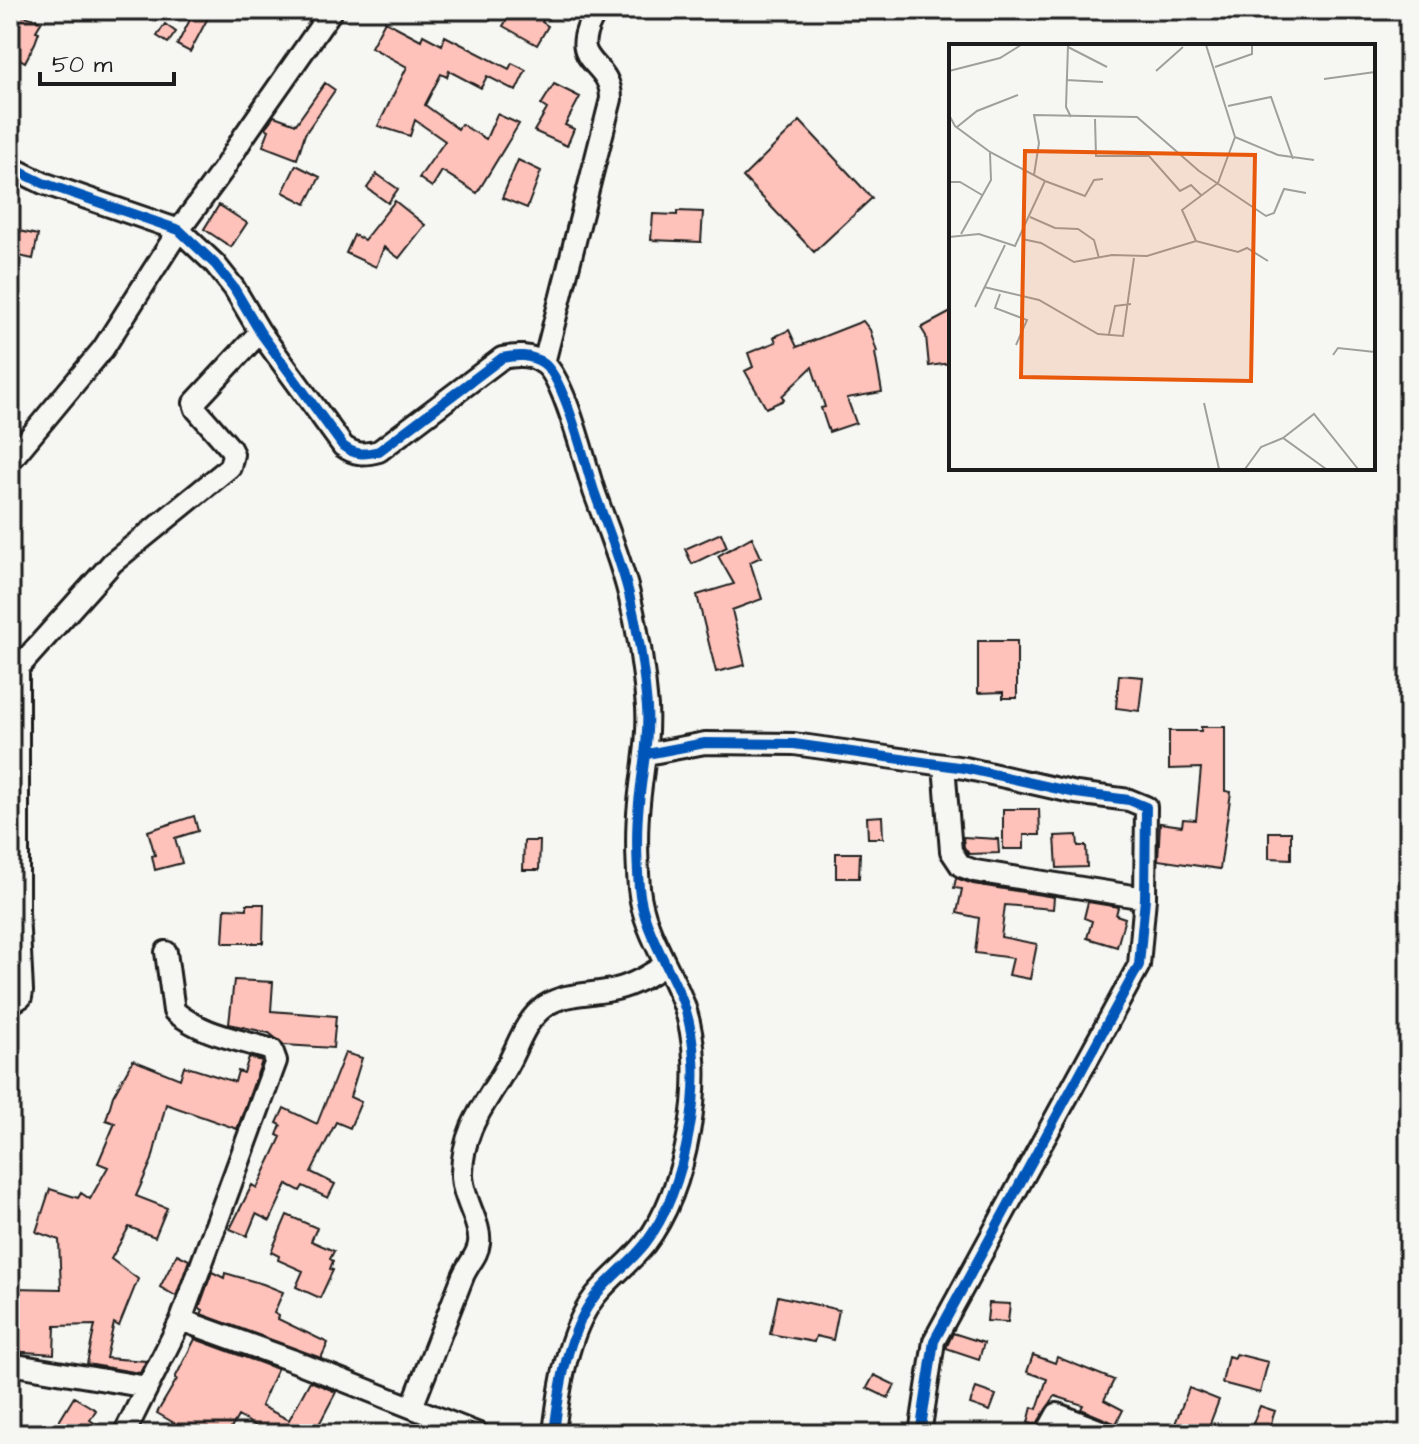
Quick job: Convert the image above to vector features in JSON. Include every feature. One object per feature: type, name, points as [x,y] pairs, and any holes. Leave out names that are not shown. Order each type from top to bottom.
[{"type":"street","points":[[10,461],[103,349],[179,230],[332,10]]},
{"type":"street","points":[[544,363],[611,99],[607,79],[593,65],[583,39],[597,10]]},
{"type":"street","points":[[10,167],[43,183],[179,230],[215,264],[234,288],[260,332],[343,446],[360,454],[379,451],[493,362],[513,355],[544,363],[561,390],[613,538],[629,596],[643,668],[647,710],[647,754],[639,806],[639,890],[650,936],[680,993],[693,1040],[690,1129],[680,1177],[666,1209],[645,1243],[595,1297],[575,1332],[554,1434]]},
{"type":"street","points":[[10,1004],[21,997],[22,991],[18,912],[18,668],[112,563],[230,467],[233,454],[230,448],[194,403],[260,332]]},
{"type":"street","points":[[647,754],[705,743],[794,744],[944,765],[1076,793],[1129,800],[1146,807],[1145,898],[1139,965],[934,1341],[920,1434]]},
{"type":"street","points":[[944,765],[951,851],[961,866],[975,871],[1145,898]]},
{"type":"street","points":[[124,1434],[181,1320],[276,1061],[272,1050],[214,1034],[190,1024],[174,1011],[166,952]]},
{"type":"street","points":[[412,1407],[466,1269],[479,1246],[480,1233],[467,1204],[462,1174],[470,1129],[510,1060],[518,1039],[533,1017],[560,998],[619,989],[665,965]]},
{"type":"street","points":[[181,1320],[479,1434]]},
{"type":"street","points":[[10,1364],[147,1387]]},
{"type":"street","points":[[1046,1434],[1057,1414],[1109,1434]]},
{"type":"building","points":[[195,10],[212,10],[190,52],[177,45]]},
{"type":"building","points":[[513,10],[549,10],[542,22],[548,26],[537,45],[503,26]]},
{"type":"building","points":[[10,12],[42,21],[25,62],[10,53]]},
{"type":"building","points":[[385,21],[421,40],[423,35],[442,45],[445,36],[509,69],[512,63],[526,70],[516,91],[487,76],[481,88],[449,71],[447,77],[441,74],[425,105],[458,129],[461,124],[486,139],[497,114],[519,124],[477,193],[442,171],[432,187],[419,178],[445,141],[415,120],[410,136],[378,126],[407,67],[371,47]]},
{"type":"building","points":[[165,24],[176,32],[168,43],[157,36]]},
{"type":"building","points":[[325,83],[335,90],[305,134],[297,159],[263,146],[269,130],[265,128],[274,116],[296,124]]},
{"type":"building","points":[[554,84],[580,97],[565,125],[574,129],[567,146],[534,131],[547,109],[541,105]]},
{"type":"building","points":[[800,121],[872,198],[814,252],[743,177]]},
{"type":"building","points":[[518,160],[541,171],[527,208],[502,198]]},
{"type":"building","points":[[296,165],[320,177],[306,204],[283,192]]},
{"type":"building","points":[[377,174],[398,189],[388,203],[367,188]]},
{"type":"building","points":[[395,201],[425,225],[399,258],[384,247],[376,267],[346,253],[354,235],[364,240]]},
{"type":"building","points":[[219,205],[247,223],[231,247],[204,229]]},
{"type":"building","points":[[677,211],[703,212],[701,242],[651,240],[653,214],[677,215]]},
{"type":"building","points":[[10,229],[38,235],[33,259],[10,254]]},
{"type":"building","points":[[949,313],[949,363],[929,366],[926,336],[921,328]]},
{"type":"building","points":[[863,321],[870,330],[877,352],[882,392],[847,398],[856,423],[829,432],[821,408],[825,407],[812,367],[782,396],[784,400],[766,408],[745,371],[753,367],[748,353],[776,342],[774,337],[789,330],[797,347]]},
{"type":"building","points":[[721,533],[727,547],[692,564],[685,549]]},
{"type":"building","points":[[752,537],[761,557],[750,562],[762,599],[732,610],[745,665],[716,672],[697,595],[734,584],[718,556]]},
{"type":"building","points":[[978,641],[1017,641],[1017,698],[1003,698],[1003,692],[978,693]]},
{"type":"building","points":[[1119,675],[1143,677],[1139,711],[1116,708]]},
{"type":"building","points":[[1201,727],[1225,727],[1225,791],[1231,792],[1220,869],[1158,860],[1160,823],[1182,826],[1183,819],[1196,820],[1201,768],[1169,769],[1169,731],[1201,731]]},
{"type":"building","points":[[1003,809],[1039,809],[1040,835],[1024,835],[1024,849],[1003,849]]},
{"type":"building","points":[[194,816],[198,831],[175,838],[182,863],[155,870],[152,856],[155,855],[148,831]]},
{"type":"building","points":[[882,816],[883,838],[868,838],[867,817]]},
{"type":"building","points":[[1269,832],[1291,832],[1291,859],[1269,858]]},
{"type":"building","points":[[1077,835],[1078,846],[1086,846],[1087,867],[1057,868],[1055,836]]},
{"type":"building","points":[[963,837],[998,839],[999,853],[969,854]]},
{"type":"building","points":[[524,841],[540,841],[539,870],[523,870]]},
{"type":"building","points":[[836,853],[860,853],[859,878],[836,878]]},
{"type":"building","points":[[956,878],[973,884],[1054,897],[1053,909],[1005,905],[1001,937],[1037,944],[1030,979],[1009,975],[1013,958],[975,953],[979,918],[957,913],[962,889],[954,888]]},
{"type":"building","points":[[1088,902],[1118,907],[1116,915],[1125,918],[1117,947],[1087,938],[1092,921],[1084,918]]},
{"type":"building","points":[[247,904],[264,904],[263,943],[223,943],[225,908],[247,909]]},
{"type":"building","points":[[234,980],[273,982],[271,1011],[336,1016],[333,1048],[284,1045],[269,1033],[229,1024]]},
{"type":"building","points":[[345,1053],[362,1058],[350,1097],[361,1102],[350,1128],[336,1122],[311,1172],[335,1184],[328,1198],[303,1186],[300,1191],[287,1184],[270,1221],[256,1214],[247,1236],[230,1229],[252,1185],[257,1188],[281,1137],[277,1135],[281,1125],[277,1123],[284,1108],[317,1124]]},
{"type":"building","points":[[249,1057],[262,1061],[237,1129],[166,1104],[152,1160],[136,1196],[167,1208],[155,1237],[129,1227],[111,1259],[138,1279],[119,1326],[114,1323],[106,1358],[146,1361],[140,1373],[87,1364],[95,1325],[55,1326],[54,1354],[10,1351],[14,1288],[61,1289],[59,1240],[36,1232],[50,1189],[78,1198],[81,1193],[90,1199],[108,1167],[98,1163],[115,1123],[106,1120],[113,1096],[133,1060],[180,1079],[184,1066],[235,1082],[238,1071],[244,1073]]},
{"type":"building","points":[[287,1215],[317,1228],[311,1241],[334,1251],[330,1259],[333,1261],[330,1269],[333,1270],[320,1298],[296,1287],[303,1271],[278,1260],[279,1256],[271,1252]]},
{"type":"building","points":[[177,1254],[189,1260],[176,1296],[160,1287]]},
{"type":"building","points":[[212,1272],[224,1278],[225,1273],[283,1292],[274,1313],[279,1316],[278,1319],[328,1343],[321,1358],[201,1314],[203,1310],[199,1308]]},
{"type":"building","points":[[778,1296],[839,1310],[833,1340],[816,1336],[814,1342],[770,1334]]},
{"type":"building","points":[[989,1303],[1010,1304],[1008,1322],[987,1321]]},
{"type":"building","points":[[953,1333],[984,1343],[979,1359],[946,1348]]},
{"type":"building","points":[[195,1339],[277,1369],[261,1406],[289,1420],[310,1381],[336,1392],[315,1432],[319,1434],[258,1434],[261,1429],[238,1416],[228,1434],[193,1434],[157,1413]]},
{"type":"building","points":[[1236,1354],[1268,1362],[1260,1393],[1222,1383],[1228,1356],[1235,1358]]},
{"type":"building","points":[[1033,1355],[1055,1363],[1057,1357],[1114,1380],[1104,1400],[1123,1410],[1116,1424],[1081,1409],[1083,1405],[1055,1396],[1036,1425],[1028,1423],[1032,1407],[1037,1409],[1047,1379],[1027,1372]]},
{"type":"building","points":[[874,1375],[895,1385],[888,1398],[867,1388]]},
{"type":"building","points":[[976,1388],[996,1395],[990,1411],[970,1404]]},
{"type":"building","points":[[1189,1388],[1219,1400],[1206,1434],[1185,1434],[1173,1429]]},
{"type":"building","points":[[74,1397],[96,1410],[90,1420],[96,1424],[90,1434],[72,1434],[57,1425]]},
{"type":"building","points":[[1260,1406],[1275,1411],[1267,1434],[1249,1434]]},
{"type":"cycle path","points":[[10,167],[43,183],[179,230],[215,264],[343,446],[356,453],[379,451],[502,358],[523,356],[538,360],[551,371],[559,385],[621,568],[635,622],[647,719],[637,824],[639,888],[645,917],[686,1011],[693,1045],[694,1098],[683,1162],[661,1218],[645,1244],[595,1296],[577,1327],[566,1362],[554,1434]]},
{"type":"cycle path","points":[[647,754],[705,743],[794,744],[965,768],[1076,793],[1129,800],[1146,807],[1145,898],[1139,965],[934,1341],[920,1434]]}]
